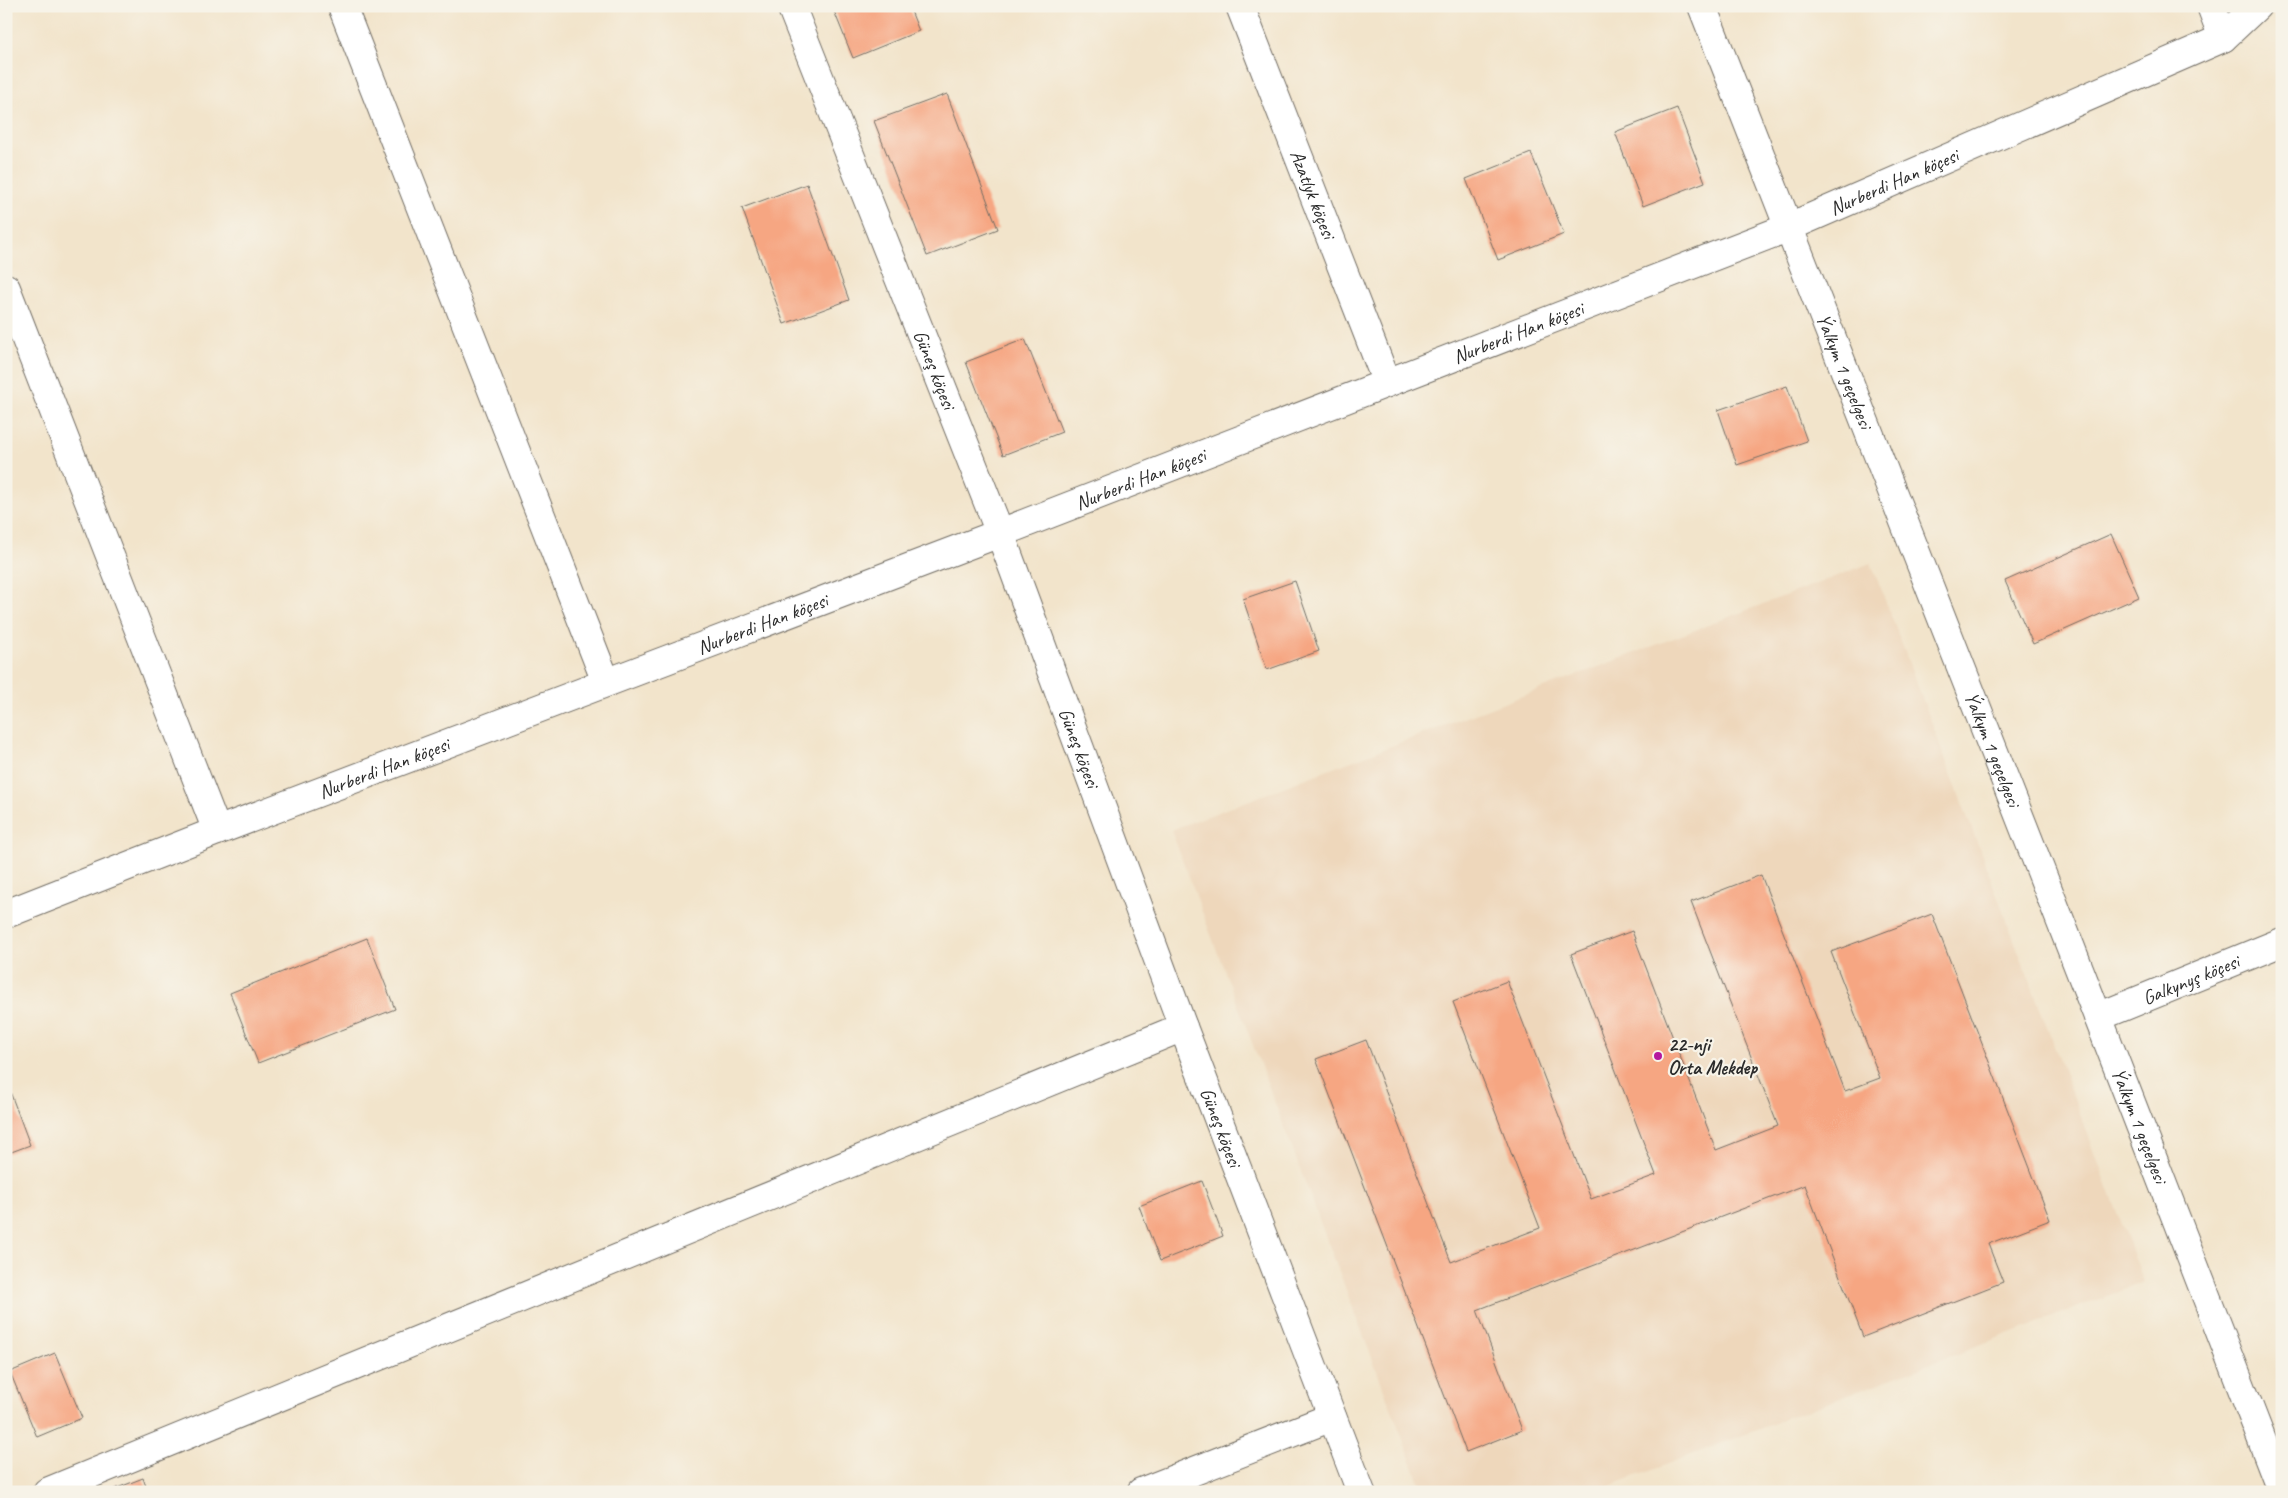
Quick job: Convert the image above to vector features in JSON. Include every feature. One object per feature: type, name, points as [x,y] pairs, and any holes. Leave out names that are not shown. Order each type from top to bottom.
[{"type":"street","points":[[342,6],[606,682]]},
{"type":"street","name":"Güneş köçesi","points":[[791,6],[1000,534],[1183,1027],[1361,1492]]},
{"type":"street","name":"Azatlyk köçesi","points":[[1240,6],[1387,383]]},
{"type":"street","name":"Ýalkym 1 geçelgesi","points":[[1702,6],[1787,228],[2098,1017],[2282,1492]]},
{"type":"street","points":[[2211,6],[2223,38]]},
{"type":"street","name":"Nurberdi Han köçesi","points":[[6,914],[606,682],[1000,534],[1787,228],[2223,38],[2257,6]]},
{"type":"street","points":[[6,288],[217,831]]},
{"type":"street","name":"Galkynyş köçesi","points":[[2098,1017],[2282,942]]},
{"type":"street","points":[[46,1492],[1183,1027]]},
{"type":"street","points":[[1141,1492],[1332,1417]]},
{"type":"shaded area","name":"22-nji Orta Mekdep","points":[[1871,563],[2144,1282],[1594,1492],[1423,1492],[1171,830]]},
{"type":"building","points":[[832,6],[909,6],[919,31],[853,58]]},
{"type":"building","points":[[947,94],[998,229],[927,256],[874,121]]},
{"type":"building","points":[[1677,108],[1705,182],[1643,206],[1615,132]]},
{"type":"building","points":[[1531,153],[1564,234],[1498,260],[1466,179]]},
{"type":"building","points":[[807,184],[849,300],[784,324],[742,208]]},
{"type":"building","points":[[1025,339],[1062,432],[1003,455],[966,362]]},
{"type":"building","points":[[1787,386],[1807,441],[1737,465],[1718,410]]},
{"type":"building","points":[[2111,534],[2139,597],[2033,644],[2005,581]]},
{"type":"building","points":[[1295,581],[1319,651],[1267,670],[1243,599]]},
{"type":"building","points":[[1761,875],[1845,1091],[1880,1078],[1831,952],[1932,914],[2050,1220],[1988,1244],[2003,1282],[1863,1337],[1805,1185],[1477,1310],[1522,1430],[1466,1452],[1316,1059],[1366,1040],[1451,1262],[1540,1228],[1453,1002],[1507,981],[1591,1199],[1656,1175],[1571,954],[1632,931],[1716,1150],[1778,1126],[1691,902]]},
{"type":"building","points":[[367,938],[395,1009],[258,1063],[230,993]]},
{"type":"building","points":[[6,1081],[30,1145],[6,1154]]},
{"type":"building","points":[[1202,1181],[1223,1236],[1160,1261],[1139,1206]]},
{"type":"building","points":[[55,1353],[82,1418],[37,1437],[10,1372]]},
{"type":"building","points":[[143,1478],[148,1492],[107,1492]]},
{"type":"place","name":"22-nji Orta Mekdep","points":[[1658,1056]]}]
